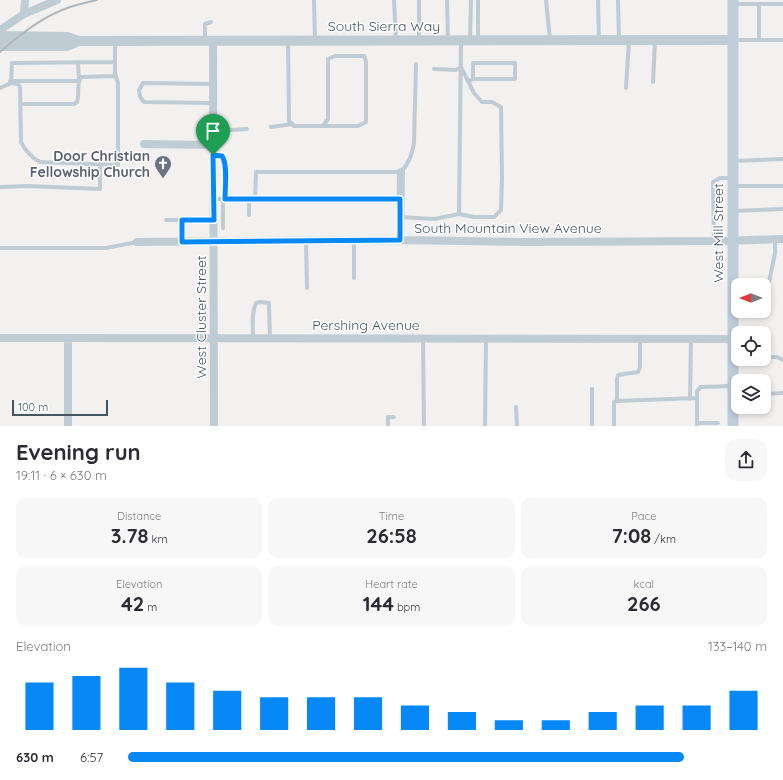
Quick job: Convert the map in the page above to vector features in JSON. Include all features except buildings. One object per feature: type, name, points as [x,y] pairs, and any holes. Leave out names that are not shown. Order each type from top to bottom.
[{"type":"main road","name":"West Mill Street","points":[[733,2],[733,241],[735,278]]},
{"type":"main road","name":"West Mill Street","points":[[733,414],[733,426]]},
{"type":"street","points":[[24,14],[25,0]]},
{"type":"street","points":[[0,30],[24,14],[57,0]]},
{"type":"street","points":[[0,36],[67,37],[80,41]]},
{"type":"street","name":"West Cluster Street","points":[[209,40],[213,84],[214,426]]},
{"type":"street","name":"South Sierra Way","points":[[80,41],[733,40]]},
{"type":"street","points":[[0,46],[67,46],[80,41]]},
{"type":"street","points":[[144,144],[213,145]]},
{"type":"street","points":[[400,240],[401,172]]},
{"type":"street","name":"South Mountain View Avenue","points":[[137,242],[400,240],[525,242],[733,241],[779,239]]},
{"type":"street","name":"Pershing Avenue","points":[[0,338],[731,339]]},
{"type":"street","points":[[68,338],[68,426]]},
{"type":"lane","points":[[314,0],[315,40]]},
{"type":"lane","points":[[394,0],[396,40]]},
{"type":"lane","points":[[419,0],[419,40]]},
{"type":"lane","points":[[447,0],[448,40]]},
{"type":"lane","points":[[470,40],[471,0]]},
{"type":"lane","points":[[459,214],[461,67],[470,40],[478,0]]},
{"type":"lane","points":[[546,0],[550,40]]},
{"type":"lane","points":[[598,0],[599,40]]},
{"type":"lane","points":[[618,0],[624,40],[626,88]]},
{"type":"lane","points":[[733,2],[783,4]]},
{"type":"lane","points":[[759,4],[759,40]]},
{"type":"lane","points":[[209,40],[205,24],[211,22]]},
{"type":"lane","points":[[11,82],[20,86],[21,142],[23,147],[37,160],[40,162],[116,165],[119,163],[118,83],[115,62],[115,40]]},
{"type":"lane","points":[[288,40],[289,121],[292,124]]},
{"type":"lane","points":[[653,82],[655,40]]},
{"type":"lane","points":[[733,40],[783,40]]},
{"type":"lane","points":[[271,127],[292,124],[294,126],[323,126],[358,126],[366,122],[366,61],[364,56],[335,56],[328,59],[328,119],[323,126]]},
{"type":"lane","points":[[20,104],[74,104],[77,102],[79,81],[78,62]]},
{"type":"lane","points":[[11,82],[12,63],[115,62]]},
{"type":"lane","points":[[468,81],[473,79],[515,79],[515,63],[473,63],[473,79]]},
{"type":"lane","points":[[256,199],[256,172],[401,172],[408,164],[414,143],[416,64]]},
{"type":"lane","points":[[434,69],[456,70],[461,67]]},
{"type":"lane","points":[[400,217],[434,219],[459,214],[494,217],[501,210],[501,107],[492,102],[482,102],[474,93],[461,67]]},
{"type":"lane","points":[[79,81],[81,77],[86,76],[116,76]]},
{"type":"lane","points":[[0,88],[11,82],[79,81]]},
{"type":"lane","points":[[213,84],[143,83],[139,90],[140,98],[144,102],[213,103]]},
{"type":"lane","points":[[213,131],[247,129]]},
{"type":"lane","points":[[213,155],[222,156],[224,159],[223,228]]},
{"type":"lane","points":[[733,161],[783,159]]},
{"type":"lane","points":[[0,187],[28,186],[100,189],[100,164]]},
{"type":"lane","points":[[714,241],[713,182],[720,178],[733,182],[783,186]]},
{"type":"lane","points":[[213,199],[400,199]]},
{"type":"lane","points":[[248,215],[249,199]]},
{"type":"lane","points":[[733,211],[783,209]]},
{"type":"lane","points":[[166,220],[214,220]]},
{"type":"lane","points":[[182,220],[182,242]]},
{"type":"lane","points":[[770,278],[779,239]]},
{"type":"lane","points":[[354,240],[354,278]]},
{"type":"lane","points":[[306,241],[307,288]]},
{"type":"lane","points":[[0,248],[106,248],[137,242]]},
{"type":"lane","points":[[253,338],[254,307],[256,304],[264,302],[268,303],[269,307],[270,338]]},
{"type":"lane","points":[[422,338],[424,426]]},
{"type":"lane","points":[[485,426],[486,338]]},
{"type":"lane","points":[[614,426],[614,402],[617,401],[618,375],[638,372],[640,367],[640,338]]},
{"type":"lane","points":[[690,398],[691,339]]},
{"type":"lane","points":[[771,357],[777,357],[783,360]]},
{"type":"lane","points":[[718,423],[697,424],[697,391],[701,387],[731,386]]},
{"type":"lane","points":[[592,389],[592,426]]},
{"type":"lane","points":[[771,394],[783,393]]},
{"type":"lane","points":[[617,401],[697,398]]},
{"type":"lane","points":[[516,407],[517,426]]},
{"type":"lane","points":[[388,426],[388,417],[394,417]]},
{"type":"railway","points":[[0,52],[24,32],[51,15],[70,7],[97,0]]},
{"type":"place","name":"Door Christian Fellowship Church","points":[[163,179]]},
{"type":"route","points":[[213,155],[222,156],[224,159],[225,199],[400,199],[400,240],[182,242],[182,220],[214,220],[213,155]]}]
